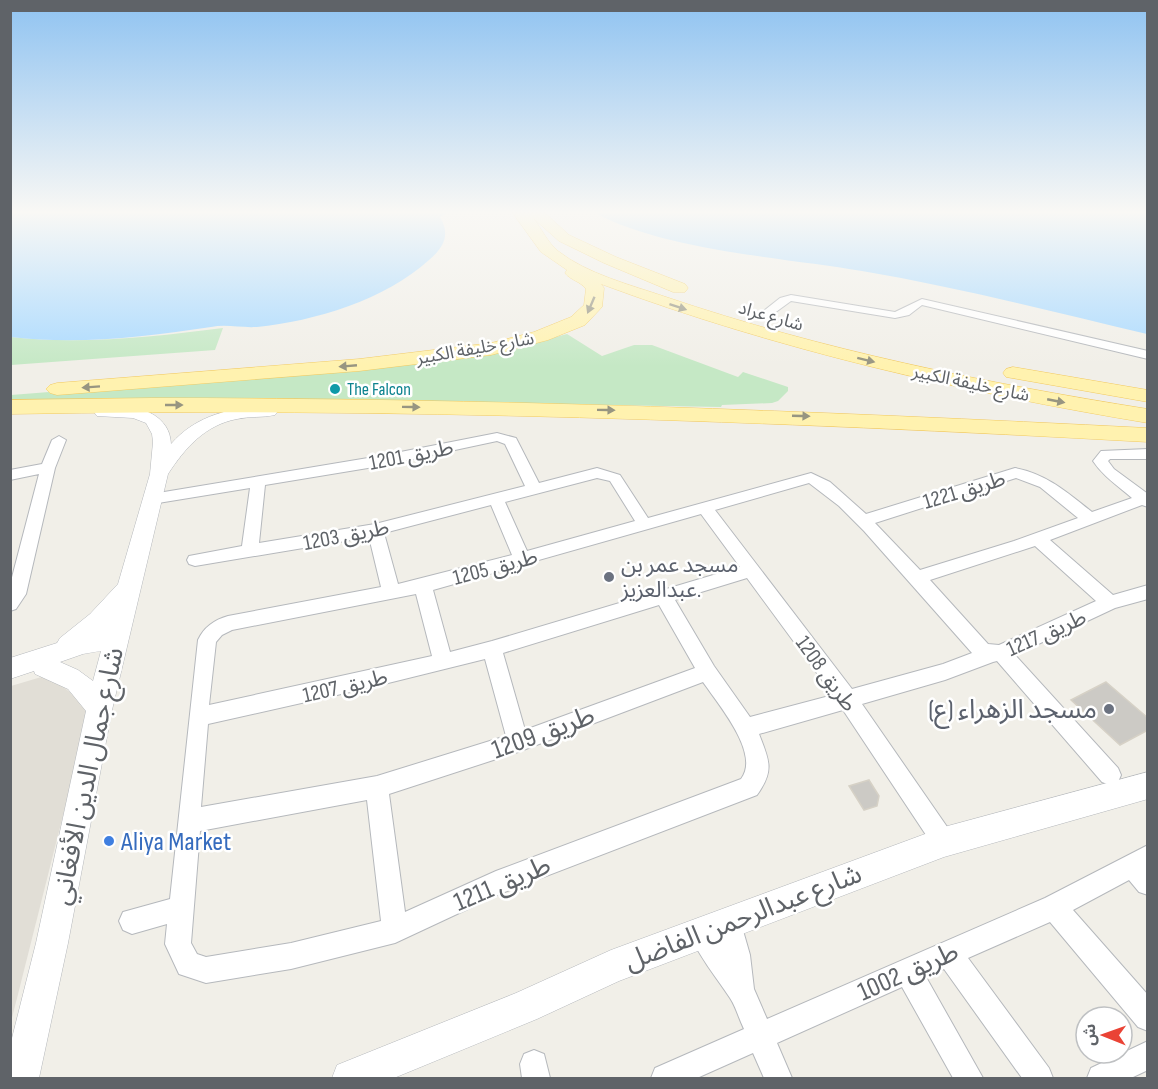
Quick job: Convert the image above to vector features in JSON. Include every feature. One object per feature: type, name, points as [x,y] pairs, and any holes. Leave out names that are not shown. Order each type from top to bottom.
[{"type":"main road","name":"شارع خليفة الكبير","points":[[10,392],[359,365],[451,355],[509,344],[566,326],[590,311],[595,303],[595,288],[588,280],[570,270],[566,264]]},
{"type":"main road","name":"شارع خليفة الكبير","points":[[567,264],[670,304],[847,355],[992,389],[1148,416]]},
{"type":"main road","points":[[619,264],[691,292]]},
{"type":"main road","name":"شارع عراد","points":[[760,314],[813,328]]},
{"type":"main road","name":"شارع خليفة الكبير","points":[[813,328],[977,367],[1148,396]]},
{"type":"main road","name":"شارع خليفة الكبير","points":[[10,407],[309,405],[724,413],[1148,435]]},
{"type":"street","points":[[760,314],[792,298],[895,315],[908,313],[917,302],[922,302],[1148,355]]},
{"type":"street","name":"شارع جمال الدين الأفغاني","points":[[159,474],[179,444],[193,431],[212,421],[244,412],[284,410],[309,405]]},
{"type":"street","name":"شارع جمال الدين الأفغاني","points":[[21,1078],[52,943],[99,710],[128,587],[159,474],[162,442],[161,434],[153,420],[135,413],[85,411],[70,406]]},
{"type":"street","name":"طريق 1201","points":[[152,499],[258,483],[497,437],[511,441],[534,489]]},
{"type":"street","points":[[10,604],[17,594],[48,468],[59,440]]},
{"type":"street","points":[[1146,501],[1109,472],[1100,461],[1106,454],[1148,454]]},
{"type":"street","points":[[10,475],[48,468]]},
{"type":"street","name":"طريق 1203","points":[[195,560],[375,530],[597,473],[615,478],[645,525]]},
{"type":"street","name":"طريق 1221","points":[[862,521],[1015,473],[1026,474],[1037,479],[1090,519]]},
{"type":"street","name":"طريق 1205","points":[[188,964],[178,944],[207,640],[215,630],[228,623],[423,586],[811,478],[822,482],[862,521],[1110,775]]},
{"type":"street","points":[[250,552],[258,483]]},
{"type":"street","points":[[496,499],[522,558]]},
{"type":"street","points":[[916,578],[1146,501]]},
{"type":"street","name":"طريق 1208","points":[[705,508],[848,700],[944,842]]},
{"type":"street","points":[[375,530],[391,592]]},
{"type":"street","name":"طريق 1217","points":[[1036,538],[1110,603]]},
{"type":"street","name":"طريق 1207","points":[[198,717],[368,680],[492,649],[751,570]]},
{"type":"street","points":[[423,586],[443,662]]},
{"type":"street","points":[[49,660],[98,621],[128,587]]},
{"type":"street","name":"طريق 1217","points":[[848,700],[945,672],[1110,603],[1148,592]]},
{"type":"street","name":"طريق 1211","points":[[188,964],[206,970],[281,958],[395,930],[496,883],[749,787],[758,775],[758,760],[746,728],[707,672],[664,597]]},
{"type":"street","points":[[10,671],[49,660],[79,660],[115,643]]},
{"type":"street","points":[[492,649],[518,742]]},
{"type":"street","points":[[49,660],[78,682],[94,699],[99,710]]},
{"type":"street","name":"طريق 1209","points":[[189,821],[377,787],[518,742],[707,672]]},
{"type":"street","points":[[746,728],[848,700]]},
{"type":"street","name":"شارع عبدالرحمن الفاضل","points":[[350,1078],[525,1007],[611,967],[944,842],[1148,785]]},
{"type":"street","points":[[377,787],[395,930]]},
{"type":"street","name":"طريق 1002","points":[[665,1078],[1142,869]]},
{"type":"street","points":[[1054,907],[1148,1017]]},
{"type":"street","points":[[132,921],[182,908]]},
{"type":"street","points":[[716,928],[719,963],[741,990],[778,1078]]},
{"type":"street","points":[[949,953],[1039,1078]]},
{"type":"street","points":[[908,971],[969,1078]]},
{"type":"street","points":[[1101,1078],[1148,1055]]},
{"type":"shaded area","points":[[48,675],[90,708],[11,1022],[11,686]]},
{"type":"green space","points":[[223,328],[215,350],[11,365],[11,337],[90,340],[144,337]]},
{"type":"green space","points":[[567,334],[602,356],[634,345],[652,345],[738,377],[743,372],[788,387],[788,391],[778,401],[772,403],[722,405],[721,407],[372,401],[11,404],[11,395],[443,361],[507,350]]},
{"type":"water","points":[[11,264],[423,264],[411,274],[371,297],[302,320],[257,327],[217,326],[137,337],[86,340],[11,337]]},
{"type":"water","points":[[815,264],[1147,264],[1147,334],[969,292]]},
{"type":"building","name":"مسجد الزهراء (ع)","points":[[1106,682],[1148,718],[1148,730],[1120,745],[1071,700]]},
{"type":"building","points":[[869,780],[879,796],[877,806],[864,810],[849,786]]},
{"type":"place","name":"The Falcon","points":[[335,389]]},
{"type":"place","name":"مسجد عمر بن عبدالعزيز.","points":[[609,577]]},
{"type":"place","name":"مسجد الزهراء (ع)","points":[[1109,709]]},
{"type":"place","name":"Aliya Market","points":[[109,841]]}]
